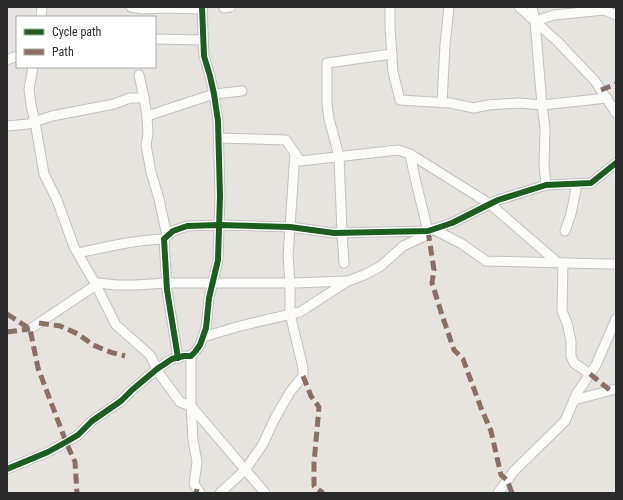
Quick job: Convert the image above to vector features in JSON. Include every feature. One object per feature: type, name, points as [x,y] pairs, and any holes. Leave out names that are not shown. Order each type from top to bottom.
[{"type":"street","points":[[130,7],[142,9],[202,8],[204,56],[214,94],[218,121],[220,196],[218,260],[208,298],[206,328],[200,345],[191,356],[192,440],[197,462],[194,484],[200,493]]},
{"type":"street","points":[[390,7],[393,72],[400,100],[450,103],[474,108],[488,105],[519,103],[542,105],[607,98]]},
{"type":"street","points":[[442,103],[445,45],[449,7]]},
{"type":"street","points":[[519,7],[558,42],[595,81],[616,113]]},
{"type":"street","points":[[532,7],[535,21],[545,128],[544,164],[546,185]]},
{"type":"street","points":[[535,21],[554,15],[604,10],[616,15]]},
{"type":"street","points":[[156,39],[203,40]]},
{"type":"street","points":[[344,263],[339,156],[327,104],[327,63],[392,54]]},
{"type":"street","points":[[33,68],[29,89],[44,174],[57,200],[74,247],[96,285],[116,325],[150,355],[158,369],[158,372],[180,402],[191,406],[265,493]]},
{"type":"street","points":[[139,75],[147,116],[148,133],[146,145],[151,172],[159,199],[166,237],[167,290],[178,358]]},
{"type":"street","points":[[147,116],[214,94],[242,91]]},
{"type":"street","points":[[7,126],[28,124],[52,116],[114,104],[130,98],[144,98]]},
{"type":"street","points":[[219,138],[286,140],[300,161],[398,150],[410,154],[490,204],[560,263],[562,311],[567,323],[571,341],[571,356],[574,363],[590,374]]},
{"type":"street","points":[[220,493],[245,470],[263,444],[274,420],[290,392],[303,376],[303,368],[290,314],[288,256],[295,153]]},
{"type":"street","points":[[410,154],[415,178],[431,230],[462,244],[486,261],[616,264]]},
{"type":"street","points":[[78,253],[166,237],[173,231],[187,226],[219,225],[290,227],[334,233],[431,230],[452,223],[498,200],[546,185],[591,183],[616,163]]},
{"type":"street","points":[[566,231],[577,184]]},
{"type":"street","points":[[203,337],[240,326],[300,312],[348,281],[381,266],[403,246],[427,235],[431,230]]},
{"type":"street","points":[[30,329],[99,283],[116,285],[167,283],[290,284],[348,281]]},
{"type":"street","points":[[498,493],[514,471],[565,421],[577,393],[596,365],[616,319]]},
{"type":"street","points":[[7,469],[48,452],[78,435],[92,421],[172,359],[191,356]]},
{"type":"street","points":[[574,400],[616,389]]},
{"type":"marked path","points":[[601,90],[616,84]]},
{"type":"marked path","points":[[428,231],[434,270],[432,283],[442,315],[454,350],[463,359],[491,431],[501,475],[507,480],[512,493]]},
{"type":"marked path","points":[[7,314],[30,329],[38,368],[75,462],[77,493]]},
{"type":"marked path","points":[[39,323],[60,326],[78,334],[93,345],[125,356]]},
{"type":"marked path","points":[[7,332],[30,329]]},
{"type":"marked path","points":[[590,374],[611,391]]},
{"type":"marked path","points":[[303,376],[311,396],[319,407],[314,463],[314,486],[323,493]]},
{"type":"marked path","points":[[196,493],[197,489]]},
{"type":"cycle path","points":[[7,469],[48,452],[78,435],[92,421],[121,401],[157,369],[172,359],[191,356],[200,345],[206,328],[209,298],[218,260],[220,196],[218,121],[214,94],[204,56],[202,7]]},
{"type":"cycle path","points":[[178,358],[167,290],[164,239],[173,231],[187,226],[219,225],[290,227],[334,233],[428,231],[452,223],[498,200],[546,185],[591,183],[616,163]]}]
